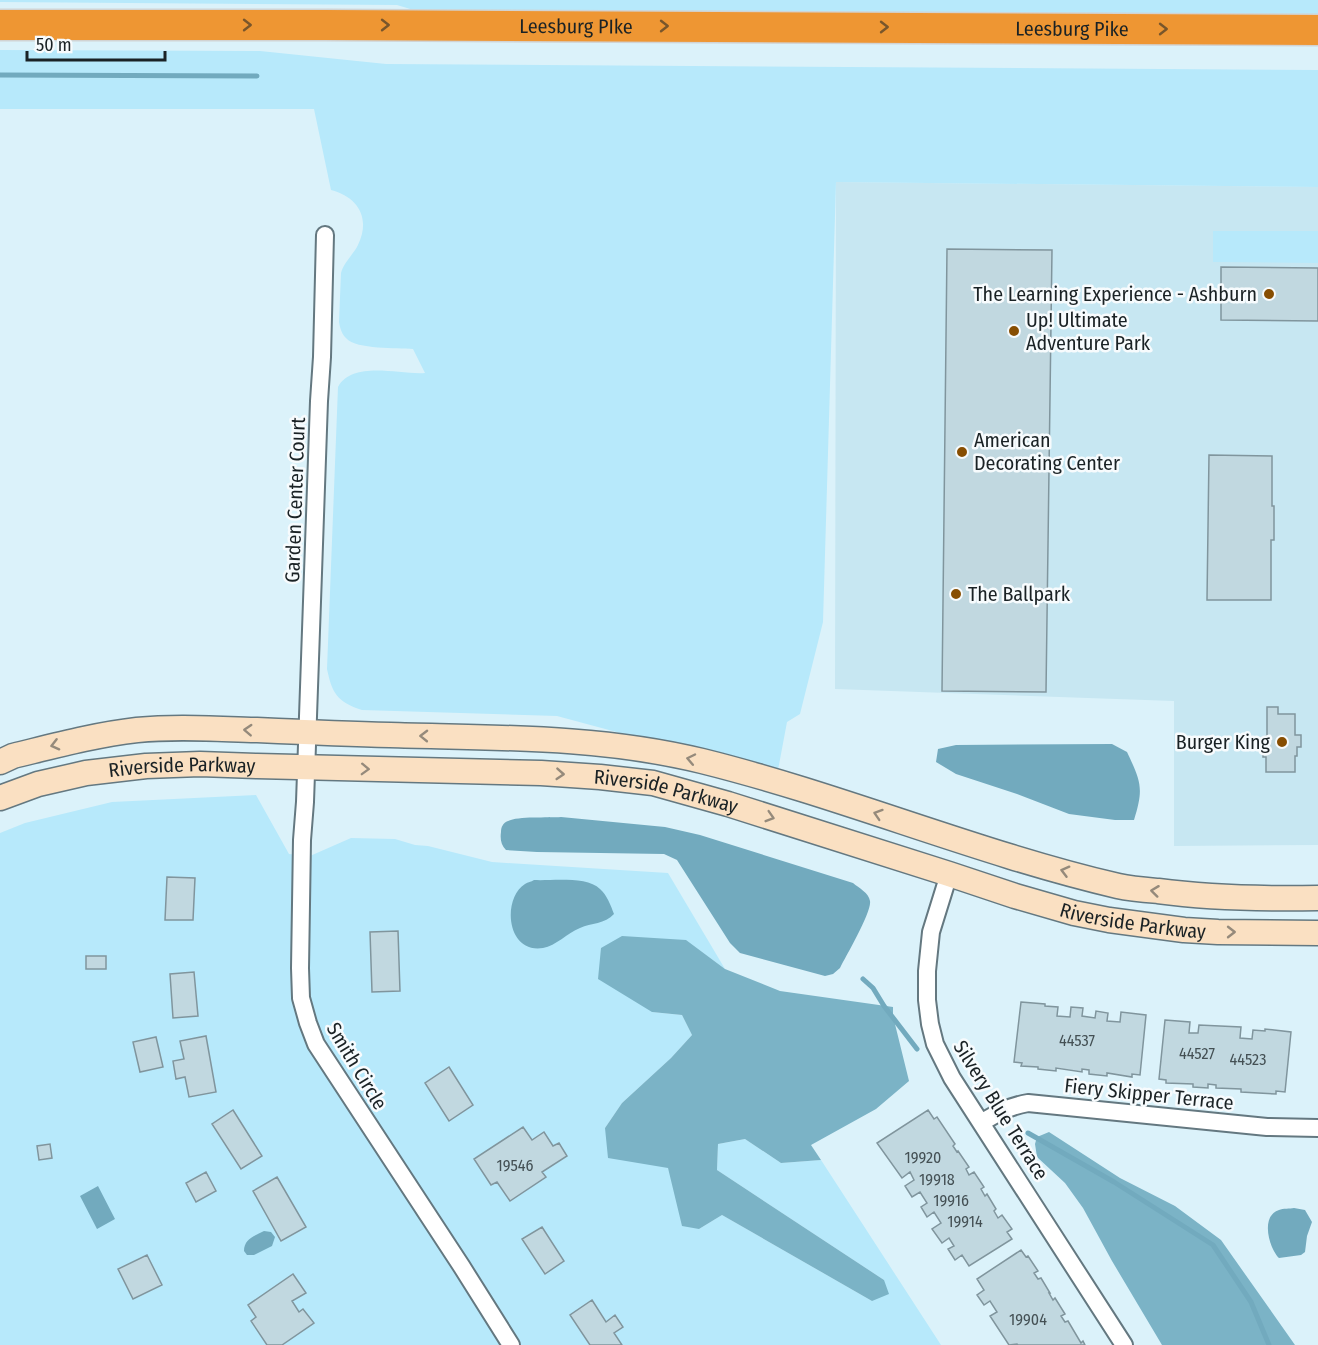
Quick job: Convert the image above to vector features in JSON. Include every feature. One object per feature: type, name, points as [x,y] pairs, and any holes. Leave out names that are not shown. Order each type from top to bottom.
[{"type":"highway","name":"Leesburg PIke","points":[[0,25],[826,27]]},
{"type":"highway","name":"Leesburg Pike","points":[[826,27],[1318,30]]},
{"type":"main road","name":"Riverside Parkway","points":[[0,762],[13,756],[75,741],[139,730],[194,728],[527,738],[599,743],[631,747],[727,767],[948,837],[1121,886],[1187,895],[1318,898]]},
{"type":"main road","name":"Riverside Parkway","points":[[0,798],[38,784],[86,773],[146,766],[200,765],[541,773],[653,783],[728,804],[1064,910],[1184,930],[1318,933]]},
{"type":"street","name":"Garden Center Court","points":[[306,767],[325,235]]},
{"type":"street","name":"Smith Circle","points":[[306,767],[302,840],[300,968],[301,998],[308,1023],[316,1044],[327,1062],[511,1345]]},
{"type":"street","name":"Silvery Blue Terrace","points":[[949,874],[931,932],[927,971],[927,1000],[935,1044],[952,1078],[1124,1345]]},
{"type":"street","name":"Fiery Skipper Terrace","points":[[981,1123],[1000,1111],[1028,1102],[1267,1127],[1318,1128]]},
{"type":"shaded area","points":[[0,0],[1318,0],[1318,16],[417,11],[397,5],[0,2]]},
{"type":"shaded area","points":[[0,50],[260,51],[386,64],[1318,70],[1318,187],[836,182],[823,622],[800,714],[787,722],[778,770],[712,751],[635,737],[557,716],[362,710],[341,700],[331,684],[327,669],[338,387],[345,379],[365,371],[425,373],[413,349],[359,345],[344,336],[339,322],[341,273],[362,235],[362,218],[355,203],[331,190],[314,109],[0,109]]},
{"type":"shaded area","points":[[836,182],[1318,187],[1318,845],[1174,846],[1174,701],[835,689]]},
{"type":"shaded area","points":[[1213,231],[1318,231],[1318,263],[1213,262]]},
{"type":"shaded area","points":[[1112,744],[1127,752],[1138,778],[1140,792],[1134,820],[1069,814],[956,774],[936,762],[938,749],[956,745]]},
{"type":"shaded area","points":[[256,795],[289,854],[310,856],[351,838],[395,839],[492,862],[668,873],[725,969],[685,940],[652,1012],[682,1015],[692,1035],[671,1058],[622,1103],[605,1128],[668,1168],[699,1229],[722,1215],[872,1301],[884,1280],[717,1170],[718,1144],[745,1139],[781,1163],[821,1160],[941,1345],[0,1345],[0,833],[25,823],[112,802]]},
{"type":"shaded area","points":[[561,817],[665,827],[700,835],[853,883],[868,896],[870,907],[840,968],[833,974],[825,976],[740,953],[730,943],[677,860],[664,854],[537,852],[506,850],[502,844],[501,828],[508,821]]},
{"type":"shaded area","points":[[534,880],[587,882],[605,894],[614,914],[602,922],[575,930],[548,947],[531,948],[521,942],[515,934],[511,912],[518,891],[525,884]]},
{"type":"shaded area","points":[[622,936],[686,940],[725,969],[780,991],[893,1007],[893,1016],[909,1081],[876,1109],[811,1145],[821,1160],[781,1163],[745,1139],[718,1144],[717,1170],[884,1280],[889,1294],[872,1301],[722,1215],[699,1229],[682,1226],[668,1168],[608,1158],[605,1128],[622,1103],[671,1058],[692,1035],[682,1015],[652,1012],[598,979],[601,948]]},
{"type":"shaded area","points":[[1049,1132],[1120,1178],[1175,1206],[1221,1240],[1295,1345],[1162,1345],[1083,1208],[1065,1183],[1037,1157],[1035,1144],[1037,1137]]},
{"type":"shaded area","points":[[98,1186],[115,1219],[97,1229],[80,1196]]},
{"type":"shaded area","points":[[1282,1209],[1305,1210],[1312,1222],[1305,1252],[1301,1255],[1279,1258],[1272,1247],[1268,1225],[1273,1213]]},
{"type":"shaded area","points":[[264,1231],[271,1232],[275,1237],[272,1246],[254,1255],[247,1255],[244,1247],[248,1241]]},
{"type":"building","points":[[947,249],[1052,250],[1046,692],[942,691]]},
{"type":"building","name":"The Learning Experience - Ashburn","points":[[1221,267],[1318,268],[1318,321],[1221,320]]},
{"type":"building","points":[[1209,455],[1272,456],[1274,540],[1271,540],[1271,600],[1207,600]]},
{"type":"building","name":"Burger King","points":[[1267,707],[1278,707],[1278,714],[1295,714],[1295,735],[1301,735],[1301,747],[1297,747],[1295,772],[1266,772],[1263,737],[1267,736]]},
{"type":"building","points":[[167,877],[195,878],[193,920],[165,920]]},
{"type":"building","points":[[398,931],[400,991],[372,992],[370,932]]},
{"type":"building","points":[[86,956],[106,956],[106,969],[86,969]]},
{"type":"building","points":[[194,972],[198,1016],[173,1018],[170,974]]},
{"type":"building","points":[[1021,1002],[1058,1007],[1057,1016],[1070,1017],[1071,1007],[1083,1008],[1082,1016],[1095,1018],[1096,1011],[1108,1013],[1107,1021],[1120,1022],[1121,1012],[1146,1015],[1140,1075],[1132,1074],[1132,1077],[1107,1073],[1107,1076],[1089,1074],[1089,1070],[1082,1069],[1082,1072],[1056,1068],[1056,1071],[1021,1066],[1022,1063],[1014,1062]]},
{"type":"building","points":[[1165,1020],[1190,1022],[1189,1033],[1198,1033],[1199,1025],[1241,1027],[1240,1038],[1252,1039],[1253,1030],[1291,1032],[1285,1092],[1276,1091],[1276,1094],[1241,1092],[1241,1089],[1216,1088],[1216,1085],[1208,1084],[1208,1088],[1193,1087],[1193,1084],[1166,1083],[1166,1080],[1159,1079]]},
{"type":"building","points":[[206,1036],[216,1092],[189,1097],[185,1077],[176,1079],[173,1061],[184,1059],[180,1041]]},
{"type":"building","points":[[156,1037],[163,1067],[140,1072],[133,1042]]},
{"type":"building","points":[[449,1067],[473,1105],[449,1121],[425,1083]]},
{"type":"building","points":[[233,1110],[262,1156],[241,1169],[212,1124]]},
{"type":"building","points":[[928,1110],[934,1119],[937,1117],[955,1144],[953,1146],[969,1167],[966,1169],[969,1175],[974,1172],[984,1187],[981,1189],[996,1209],[994,1211],[998,1218],[1002,1215],[1012,1229],[1007,1232],[1012,1239],[969,1266],[962,1255],[955,1260],[948,1249],[954,1246],[949,1238],[942,1243],[932,1229],[941,1223],[934,1212],[927,1217],[921,1207],[927,1203],[920,1192],[912,1197],[905,1186],[914,1180],[910,1172],[902,1178],[877,1143]]},
{"type":"building","points":[[523,1127],[532,1140],[544,1132],[553,1146],[559,1143],[567,1156],[542,1172],[546,1177],[510,1201],[497,1182],[491,1185],[474,1159]]},
{"type":"building","points":[[50,1144],[52,1158],[39,1160],[37,1146]]},
{"type":"building","points":[[206,1172],[216,1191],[196,1202],[186,1183]]},
{"type":"building","points":[[277,1177],[306,1227],[281,1241],[253,1191]]},
{"type":"building","points":[[542,1227],[564,1261],[545,1274],[522,1239]]},
{"type":"building","points":[[1021,1250],[1038,1271],[1034,1273],[1038,1279],[1041,1278],[1053,1300],[1055,1298],[1065,1314],[1061,1316],[1065,1322],[1068,1321],[1081,1343],[1083,1341],[1085,1345],[1009,1345],[990,1316],[997,1312],[990,1301],[984,1305],[977,1295],[984,1290],[977,1279]]},
{"type":"building","points":[[147,1255],[162,1285],[133,1299],[118,1269]]},
{"type":"building","points":[[293,1274],[306,1293],[292,1301],[299,1312],[303,1309],[314,1323],[282,1345],[267,1345],[251,1321],[256,1317],[248,1305]]},
{"type":"building","points":[[592,1300],[606,1322],[615,1315],[623,1327],[614,1333],[622,1345],[590,1345],[570,1315]]},
{"type":"waterway","points":[[0,75],[257,76]]},
{"type":"waterway","points":[[863,979],[873,988],[917,1049]]},
{"type":"waterway","points":[[1028,1133],[1114,1182],[1213,1245],[1251,1302],[1269,1345]]},
{"type":"place","name":"The Learning Experience - Ashburn","points":[[1269,294]]},
{"type":"place","name":"Up! Ultimate Adventure Park","points":[[1014,331]]},
{"type":"place","name":"American Decorating Center","points":[[962,452]]},
{"type":"place","name":"The Ballpark","points":[[956,594]]},
{"type":"place","name":"Burger King","points":[[1282,742]]}]
